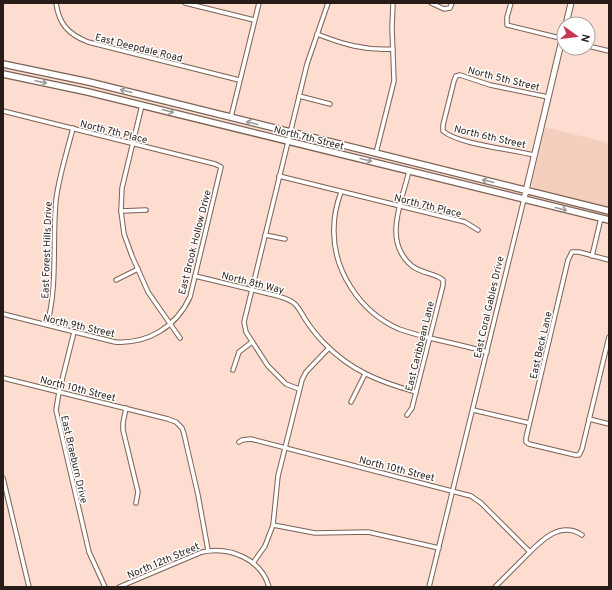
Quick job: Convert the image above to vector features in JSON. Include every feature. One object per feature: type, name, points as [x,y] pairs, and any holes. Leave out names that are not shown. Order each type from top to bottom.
[{"type":"main road","name":"North 7th Street","points":[[3,64],[89,82],[609,211]]},
{"type":"main road","name":"North 7th Street","points":[[3,74],[142,105],[609,220]]},
{"type":"street","name":"East Deepdale Road","points":[[56,3],[60,19],[64,26],[77,38],[240,80]]},
{"type":"street","points":[[185,3],[254,20]]},
{"type":"street","points":[[231,117],[259,3]]},
{"type":"street","points":[[299,389],[282,382],[268,366],[246,332],[244,322],[308,59],[328,3]]},
{"type":"street","points":[[376,153],[394,81],[392,28],[394,3]]},
{"type":"street","points":[[431,3],[444,9],[450,8],[452,3]]},
{"type":"street","points":[[511,3],[507,17],[507,25],[556,37]]},
{"type":"street","points":[[568,16],[571,3]]},
{"type":"street","points":[[318,34],[356,47],[374,50],[393,49]]},
{"type":"street","points":[[596,48],[609,51]]},
{"type":"street","name":"East Coral Gables Drive","points":[[429,587],[559,56]]},
{"type":"street","name":"North 5th Street","points":[[443,131],[443,125],[456,76],[460,75],[490,85],[548,97]]},
{"type":"street","points":[[299,96],[330,104]]},
{"type":"street","points":[[142,105],[122,188],[121,211],[124,234],[151,296],[180,338]]},
{"type":"street","name":"North 7th Place","points":[[3,111],[215,164],[221,167]]},
{"type":"street","name":"East Forest Hills Drive","points":[[47,326],[54,290],[57,193],[73,128]]},
{"type":"street","name":"North 6th Street","points":[[443,131],[448,135],[470,142],[534,155]]},
{"type":"street","name":"East Brook Hollow Drive","points":[[171,324],[182,312],[190,297],[221,167]]},
{"type":"street","points":[[400,206],[409,171]]},
{"type":"street","name":"North 7th Place","points":[[279,176],[465,222],[478,230]]},
{"type":"street","points":[[341,192],[335,217],[335,243],[340,266],[350,286],[362,302],[382,319],[404,331],[487,352]]},
{"type":"street","name":"East Caribbean Lane","points":[[400,206],[395,231],[397,244],[406,261],[424,273],[439,277],[443,280],[412,408],[407,415]]},
{"type":"street","points":[[121,211],[146,210]]},
{"type":"street","points":[[601,218],[592,256],[609,260]]},
{"type":"street","points":[[265,235],[285,240]]},
{"type":"street","name":"East Beck Lane","points":[[589,419],[580,455],[526,442],[568,260],[572,252],[579,252],[592,256]]},
{"type":"street","points":[[116,280],[138,269]]},
{"type":"street","name":"North 8th Way","points":[[195,276],[252,289],[291,300],[314,331],[329,348],[350,365],[365,374],[386,383],[416,392]]},
{"type":"street","name":"North 9th Street","points":[[3,314],[115,342],[134,342],[155,335],[171,324]]},
{"type":"street","name":"East Braeburn Drive","points":[[74,332],[56,410],[64,450],[89,552],[105,587]]},
{"type":"street","points":[[609,336],[589,419],[609,424]]},
{"type":"street","points":[[233,370],[239,352],[252,342]]},
{"type":"street","points":[[253,563],[265,546],[273,525],[278,476],[299,389],[306,372],[329,348]]},
{"type":"street","points":[[351,402],[365,374]]},
{"type":"street","name":"North 10th Street","points":[[3,378],[173,420],[182,428],[184,434],[198,495],[208,550]]},
{"type":"street","points":[[126,408],[123,430],[138,492],[136,503]]},
{"type":"street","points":[[472,410],[530,424]]},
{"type":"street","name":"North 10th Street","points":[[239,442],[242,440],[251,439],[452,490],[476,498],[530,552]]},
{"type":"street","points":[[3,478],[30,587]]},
{"type":"street","points":[[273,525],[315,533],[368,532],[439,548]]},
{"type":"street","points":[[495,587],[546,537],[562,530],[574,530],[582,535]]},
{"type":"street","name":"North 12th Street","points":[[119,587],[208,550],[226,551],[244,557],[253,563],[264,575],[269,587]]},
{"type":"shaded area","points":[[545,127],[609,143],[609,208],[538,190],[532,187]]}]
